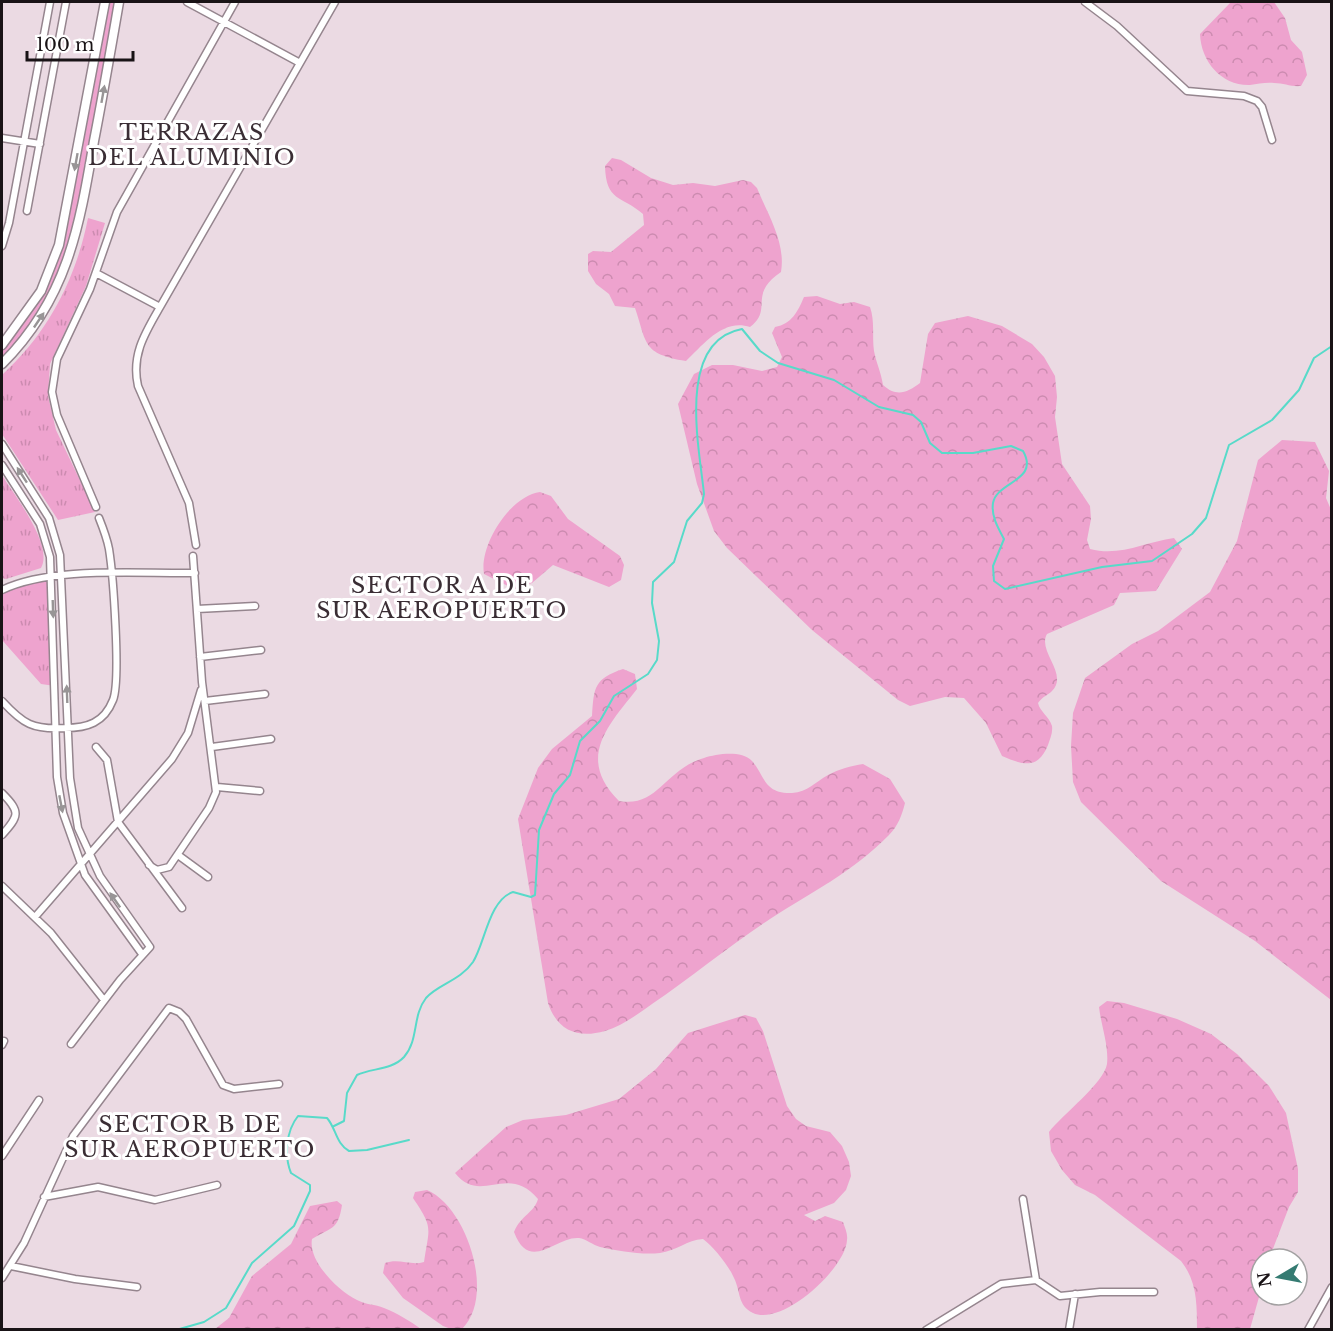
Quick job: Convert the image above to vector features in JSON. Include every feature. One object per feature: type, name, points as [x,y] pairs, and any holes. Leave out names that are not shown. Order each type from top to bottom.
[{"type":"street","points":[[2,246],[9,223],[50,2]]},
{"type":"street","points":[[27,211],[66,2]]},
{"type":"street","points":[[2,345],[41,291],[59,245],[105,2]]},
{"type":"street","points":[[2,364],[35,326],[55,294],[68,263],[83,202],[119,2]]},
{"type":"street","points":[[187,2],[197,3],[224,21],[300,63]]},
{"type":"street","points":[[96,507],[60,423],[52,392],[57,359],[96,273],[117,212],[236,2]]},
{"type":"street","points":[[196,545],[191,506],[142,396],[136,377],[138,351],[160,307],[334,2]]},
{"type":"street","points":[[1085,2],[1117,26],[1187,91],[1244,96],[1257,101],[1262,107],[1272,140]]},
{"type":"street","points":[[40,60],[55,63]]},
{"type":"street","points":[[2,138],[40,144]]},
{"type":"street","points":[[96,273],[160,307]]},
{"type":"street","points":[[2,444],[53,525],[60,555],[72,803],[88,854],[108,889],[150,947],[104,1000],[71,1044]]},
{"type":"street","points":[[2,465],[40,524],[50,557],[60,798],[80,865],[101,901],[142,954]]},
{"type":"street","points":[[2,701],[28,725],[56,729],[88,727],[97,722],[114,699],[116,672],[111,574],[107,542],[99,518]]},
{"type":"street","points":[[149,865],[158,870],[166,869],[209,808],[217,787],[202,682],[194,556]]},
{"type":"street","points":[[2,590],[26,581],[51,576],[195,573]]},
{"type":"street","points":[[197,609],[255,606]]},
{"type":"street","points":[[200,657],[261,650]]},
{"type":"street","points":[[35,917],[181,745],[194,720],[202,682]]},
{"type":"street","points":[[205,701],[265,694]]},
{"type":"street","points":[[212,747],[271,740]]},
{"type":"street","points":[[96,747],[107,760],[118,822],[182,908]]},
{"type":"street","points":[[217,787],[260,791]]},
{"type":"street","points":[[2,793],[12,802],[16,812],[15,821],[2,835]]},
{"type":"street","points":[[178,855],[208,877]]},
{"type":"street","points":[[2,886],[66,950],[104,1000]]},
{"type":"street","points":[[2,1278],[11,1266],[73,1136],[168,1008],[179,1012],[186,1019],[223,1085],[234,1089],[279,1084]]},
{"type":"street","points":[[2,1156],[39,1100]]},
{"type":"street","points":[[44,1197],[98,1187],[155,1200],[217,1185]]},
{"type":"street","points":[[1023,1199],[1036,1280]]},
{"type":"street","points":[[11,1266],[75,1279],[137,1287]]},
{"type":"street","points":[[926,1329],[1001,1284],[1036,1280],[1060,1296],[1154,1292]]},
{"type":"street","points":[[1308,1329],[1332,1287]]},
{"type":"street","points":[[1069,1329],[1075,1294]]},
{"type":"green space","points":[[105,2],[119,2],[89,170],[62,278],[2,364],[2,345],[15,329],[53,263]]},
{"type":"green space","points":[[1231,2],[1274,2],[1285,18],[1291,40],[1302,52],[1307,75],[1301,86],[1271,83],[1240,84],[1222,77],[1209,63],[1204,54],[1200,34]]},
{"type":"green space","points":[[612,158],[621,160],[651,178],[673,185],[693,183],[715,186],[743,180],[751,182],[757,188],[779,240],[782,261],[781,272],[765,288],[760,314],[750,327],[740,325],[722,330],[686,361],[661,355],[648,345],[635,308],[615,306],[609,294],[596,284],[588,271],[588,254],[593,251],[611,252],[644,225],[643,214],[616,196],[608,186],[605,166]]},
{"type":"green space","points":[[88,218],[105,223],[86,286],[50,364],[48,396],[56,430],[95,512],[58,520],[2,434],[2,375],[33,341],[58,304],[76,262]]},
{"type":"green space","points":[[817,296],[840,304],[854,302],[870,307],[874,351],[883,385],[892,391],[906,391],[920,383],[928,334],[935,323],[968,316],[1002,326],[1032,344],[1044,357],[1055,376],[1057,397],[1055,417],[1062,464],[1090,506],[1091,519],[1087,540],[1090,549],[1122,550],[1174,538],[1182,549],[1156,591],[1120,593],[1114,605],[1047,634],[1046,648],[1057,677],[1052,691],[1038,703],[1051,723],[1052,731],[1044,753],[1035,762],[1017,762],[1002,756],[986,723],[964,698],[945,697],[910,706],[898,700],[812,630],[727,548],[714,531],[697,484],[678,404],[694,374],[712,365],[733,365],[762,371],[777,367],[782,357],[772,333],[775,327],[790,320],[797,312],[804,297]]},
{"type":"green space","points":[[1282,440],[1315,442],[1329,471],[1326,498],[1332,512],[1331,1000],[1255,941],[1161,881],[1081,802],[1073,782],[1071,746],[1073,713],[1085,678],[1132,644],[1158,631],[1210,592],[1237,541],[1258,460]]},
{"type":"green space","points":[[2,475],[31,520],[38,534],[44,558],[41,568],[6,579],[2,578]]},
{"type":"green space","points":[[540,492],[551,496],[568,519],[620,556],[624,565],[621,580],[609,587],[553,565],[532,583],[514,589],[484,574],[486,550],[499,524],[518,502],[529,495]]},
{"type":"green space","points":[[51,576],[55,686],[41,684],[2,640],[2,590]]},
{"type":"green space","points":[[623,669],[635,674],[637,689],[607,729],[598,756],[600,771],[606,785],[619,801],[632,802],[643,799],[691,763],[722,754],[735,754],[752,761],[770,787],[792,793],[803,791],[832,773],[863,764],[890,779],[905,803],[892,832],[862,860],[755,929],[630,1019],[605,1031],[577,1033],[569,1030],[557,1020],[548,1003],[518,819],[538,768],[552,749],[592,716],[597,685],[606,676]]},
{"type":"green space","points":[[1107,1001],[1124,1003],[1177,1019],[1211,1034],[1237,1054],[1269,1086],[1286,1113],[1298,1169],[1298,1192],[1289,1207],[1274,1247],[1249,1247],[1249,1307],[1256,1307],[1250,1329],[1197,1329],[1193,1285],[1181,1261],[1095,1195],[1075,1185],[1062,1170],[1051,1151],[1049,1132],[1090,1090],[1104,1072],[1107,1064],[1107,1050],[1099,1007]]},
{"type":"green space","points":[[745,1015],[756,1018],[763,1031],[787,1106],[796,1119],[806,1126],[830,1132],[842,1146],[849,1162],[851,1176],[846,1190],[834,1203],[804,1215],[815,1221],[825,1216],[843,1222],[847,1238],[844,1252],[824,1279],[795,1303],[780,1311],[765,1315],[748,1310],[742,1302],[732,1273],[716,1251],[703,1239],[666,1252],[653,1253],[600,1247],[579,1238],[561,1242],[544,1250],[535,1252],[528,1250],[520,1244],[514,1232],[534,1208],[538,1199],[527,1189],[516,1184],[475,1186],[465,1182],[455,1173],[506,1127],[523,1120],[566,1115],[619,1099],[656,1069],[688,1033]]},
{"type":"green space","points":[[427,1190],[441,1200],[454,1214],[465,1233],[472,1254],[476,1275],[476,1296],[472,1314],[462,1329],[443,1326],[403,1298],[383,1273],[385,1263],[424,1262],[428,1235],[427,1223],[413,1198],[415,1192]]},
{"type":"green space","points":[[337,1201],[342,1205],[336,1224],[312,1239],[312,1248],[319,1266],[333,1283],[349,1296],[360,1302],[394,1312],[421,1329],[215,1329],[229,1318],[252,1276],[291,1244],[310,1206]]},
{"type":"waterway","points":[[334,1126],[344,1121],[347,1093],[357,1075],[388,1067],[404,1057],[412,1043],[419,1012],[426,998],[462,974],[473,962],[498,904],[513,892],[531,897],[535,895],[539,830],[554,794],[570,775],[580,741],[600,721],[614,696],[648,674],[657,660],[659,641],[652,603],[653,582],[674,562],[687,521],[702,503],[704,494],[696,400],[699,375],[707,354],[721,338],[742,329],[760,351],[778,363],[834,380],[879,407],[913,415],[921,422],[930,443],[942,453],[973,453],[1011,446],[1023,451],[1027,461],[1026,469],[996,496],[993,503],[994,517],[1004,539],[993,566],[994,581],[1005,589],[1102,567],[1152,561],[1192,534],[1206,518],[1229,445],[1272,420],[1299,390],[1314,358],[1332,346]]},
{"type":"waterway","points":[[176,1330],[204,1322],[226,1308],[252,1263],[294,1226],[310,1191],[310,1185],[291,1173],[287,1159],[289,1136],[298,1116],[327,1118],[341,1144],[349,1151],[367,1150],[409,1140]]},
{"type":"district","name":"TERRAZAS DEL ALUMINIO","points":[[192,144]]},
{"type":"district","name":"SECTOR A DE SUR AEROPUERTO","points":[[442,598]]},
{"type":"district","name":"SECTOR B DE SUR AEROPUERTO","points":[[190,1136]]}]
